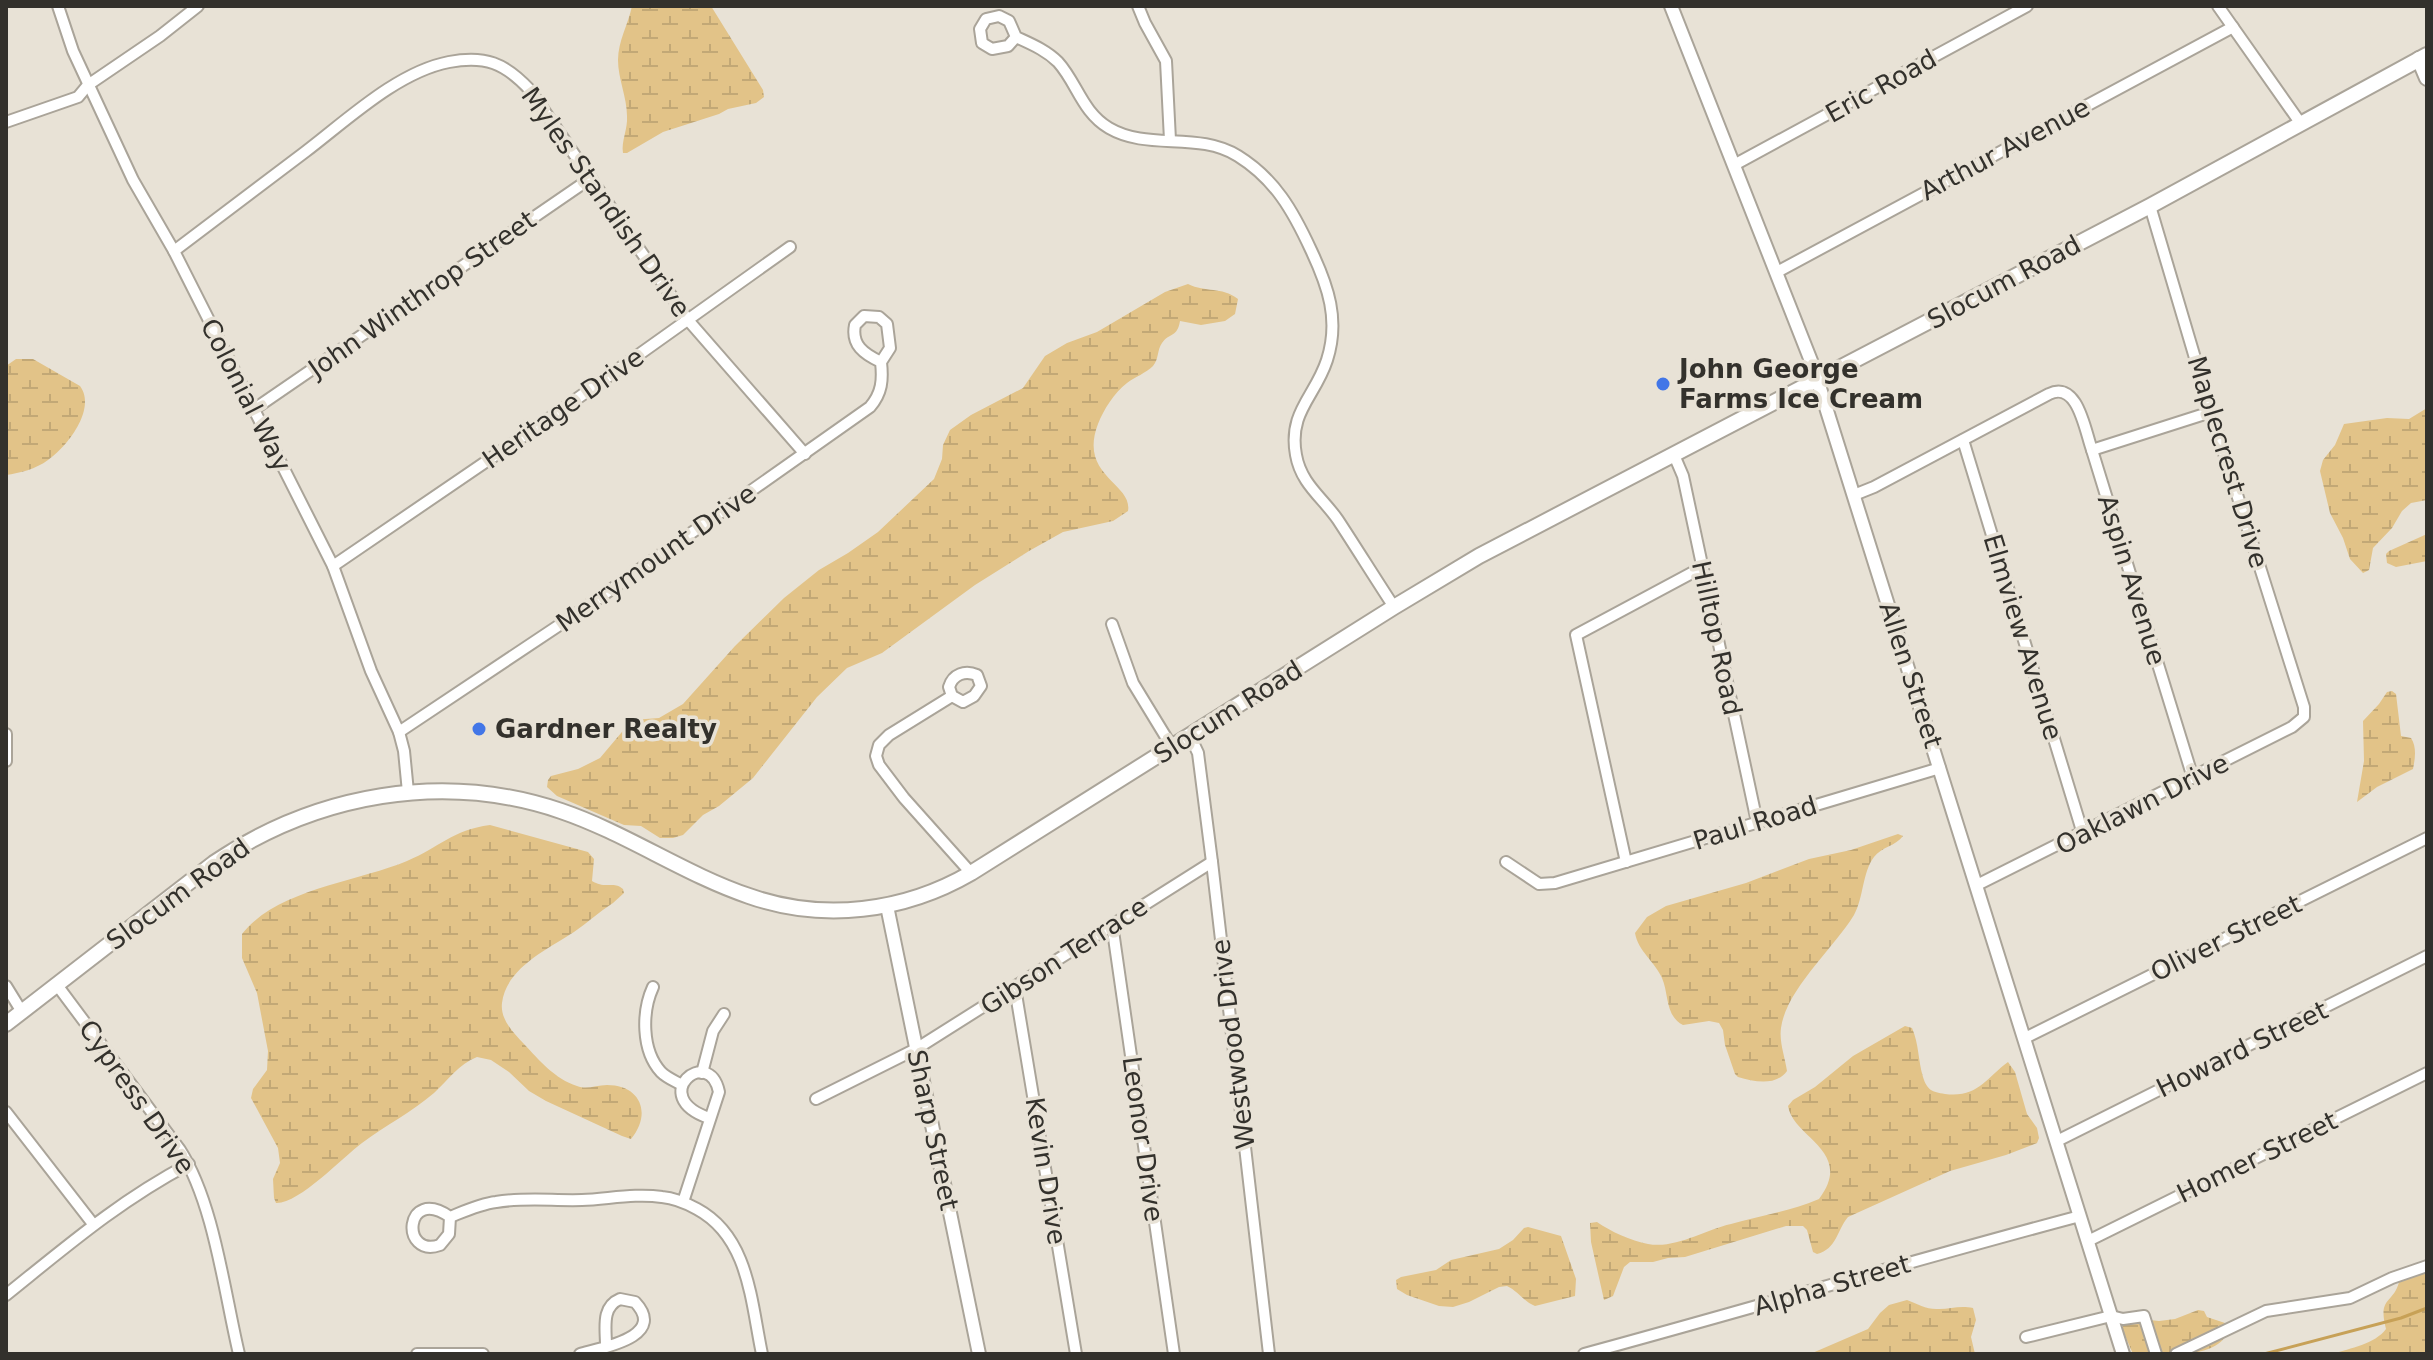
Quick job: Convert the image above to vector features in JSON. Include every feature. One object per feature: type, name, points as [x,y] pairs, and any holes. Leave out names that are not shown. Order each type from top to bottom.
[{"type":"main road","name":"Slocum Road","points":[[6,1024],[214,863],[251,839],[337,804],[408,792],[480,793],[541,805],[586,821],[735,891],[775,904],[819,910],[850,910],[887,906],[929,894],[971,873],[1479,556],[2150,206],[2423,57]]},
{"type":"main road","points":[[2423,57],[2427,78]]},
{"type":"street","name":"Colonial Way","points":[[58,6],[88,85],[133,180],[174,251],[333,566],[371,671],[399,732],[408,792]]},
{"type":"street","points":[[6,122],[78,97],[88,85],[198,6]]},
{"type":"street","points":[[1138,6],[1166,61],[1170,140]]},
{"type":"street","name":"Allen Street","points":[[1671,6],[1817,379],[2123,1354]]},
{"type":"street","name":"Eric Road","points":[[1734,165],[2027,6]]},
{"type":"street","points":[[2218,6],[2301,124]]},
{"type":"street","name":"Arthur Avenue","points":[[1777,272],[2233,27]]},
{"type":"street","points":[[1016,37],[1041,48],[1057,62],[1085,106],[1110,129],[1139,138],[1206,143],[1238,156],[1274,185],[1285,199],[1325,280],[1331,300],[1333,331],[1324,368],[1295,422],[1296,455],[1308,485],[1332,512],[1394,607]]},
{"type":"street","name":"Myles Standish Drive","points":[[174,251],[391,88],[426,68],[447,62],[486,61],[500,65],[530,90],[688,320],[805,454]]},
{"type":"street","name":"John Winthrop Street","points":[[253,410],[591,178]]},
{"type":"street","name":"Maplecrest Drive","points":[[2150,206],[2304,707],[2304,717]]},
{"type":"street","name":"Heritage Drive","points":[[333,566],[790,247]]},
{"type":"street","name":"Merrymount Drive","points":[[399,732],[582,610],[855,420],[875,401],[882,383],[881,362],[890,348],[887,324],[879,317],[864,316],[855,325],[855,340],[864,353],[881,362]]},
{"type":"street","name":"Aspin Avenue","points":[[1963,440],[2060,390],[2068,393],[2077,406],[2193,778]]},
{"type":"street","points":[[2092,450],[2211,412]]},
{"type":"street","points":[[1854,495],[1963,440]]},
{"type":"street","name":"Elmview Avenue","points":[[1963,440],[2083,834]]},
{"type":"street","name":"Hilltop Road","points":[[1674,455],[1683,476],[1757,822]]},
{"type":"street","points":[[1626,862],[1576,635],[1701,568]]},
{"type":"street","points":[[1112,624],[1133,683],[1172,747]]},
{"type":"street","points":[[952,696],[889,735],[877,749],[877,759],[904,798],[971,873]]},
{"type":"street","name":"Oaklawn Drive","points":[[1977,885],[2295,726],[2304,717]]},
{"type":"street","points":[[6,734],[6,761]]},
{"type":"street","name":"Westwood Drive","points":[[1190,736],[1198,753],[1212,862],[1269,1354]]},
{"type":"street","name":"Paul Road","points":[[1506,862],[1539,884],[1571,879],[1940,768]]},
{"type":"street","name":"Oliver Street","points":[[2025,1038],[2427,838]]},
{"type":"street","name":"Gibson Terrace","points":[[816,1099],[916,1049],[1212,862]]},
{"type":"street","name":"Sharp Street","points":[[887,906],[979,1354]]},
{"type":"street","name":"Leonor Drive","points":[[1112,924],[1174,1354]]},
{"type":"street","name":"Howard Street","points":[[2057,1141],[2427,956]]},
{"type":"street","name":"Cypress Drive","points":[[57,985],[189,1164],[207,1214],[239,1354]]},
{"type":"street","points":[[6,986],[22,1012]]},
{"type":"street","points":[[653,987],[645,1016],[650,1050],[660,1071],[682,1085]]},
{"type":"street","name":"Kevin Drive","points":[[1015,988],[1076,1354]]},
{"type":"street","points":[[702,1073],[713,1031],[724,1014]]},
{"type":"street","points":[[683,1202],[709,1118],[718,1100],[719,1088],[715,1079],[702,1073],[689,1075],[682,1085],[683,1095],[690,1108],[709,1118]]},
{"type":"street","name":"Homer Street","points":[[2088,1241],[2427,1073]]},
{"type":"street","points":[[6,1112],[93,1224]]},
{"type":"street","points":[[7,1292],[93,1224],[149,1185],[189,1164]]},
{"type":"street","points":[[450,1217],[497,1201],[645,1196],[683,1202],[705,1214],[734,1243],[742,1263],[762,1354]]},
{"type":"street","name":"Alpha Street","points":[[1584,1354],[2080,1216]]},
{"type":"street","points":[[2176,1354],[2258,1314],[2350,1298],[2427,1266]]},
{"type":"street","points":[[580,1354],[626,1341],[641,1330],[642,1312],[635,1302],[620,1299],[610,1306],[606,1316],[606,1346]]},
{"type":"street","points":[[2026,1337],[2111,1316],[2123,1319],[2144,1316],[2156,1354]]},
{"type":"street","points":[[417,1354],[483,1354]]},
{"type":"green space","points":[[632,6],[711,6],[763,90],[764,97],[756,103],[728,109],[663,132],[623,153],[627,116],[618,60]]},
{"type":"green space","points":[[1188,284],[1232,295],[1238,299],[1235,314],[1225,321],[1201,325],[1180,321],[1175,333],[1162,343],[1153,366],[1122,387],[1103,413],[1094,442],[1095,456],[1100,467],[1123,493],[1128,511],[1113,521],[1063,532],[975,585],[882,653],[847,668],[817,697],[753,778],[703,815],[683,835],[660,838],[641,826],[624,825],[557,796],[547,787],[551,776],[578,769],[600,758],[632,720],[659,718],[683,704],[784,598],[819,570],[878,532],[934,479],[950,430],[971,415],[1023,388],[1045,356],[1067,343],[1097,332],[1165,292]]},
{"type":"green space","points":[[16,359],[33,359],[80,386],[85,405],[78,427],[56,454],[33,468],[6,475],[6,366]]},
{"type":"green space","points":[[2427,408],[2427,500],[2411,503],[2402,511],[2392,528],[2373,548],[2369,570],[2363,573],[2350,559],[2330,513],[2320,471],[2323,460],[2335,445],[2344,424],[2387,418],[2409,419]]},
{"type":"green space","points":[[2427,534],[2427,561],[2396,567],[2387,563],[2386,554],[2389,551]]},
{"type":"green space","points":[[2387,692],[2396,694],[2401,736],[2411,738],[2414,745],[2413,769],[2377,787],[2357,802],[2364,761],[2363,721]]},
{"type":"green space","points":[[490,825],[588,852],[594,859],[592,881],[623,889],[624,893],[613,903],[520,970],[505,991],[502,1009],[505,1021],[516,1035],[562,1079],[581,1087],[619,1086],[635,1095],[642,1111],[637,1130],[631,1139],[622,1136],[546,1101],[491,1060],[477,1057],[459,1068],[426,1100],[362,1143],[308,1188],[286,1201],[276,1203],[273,1179],[280,1163],[278,1148],[251,1098],[253,1089],[267,1070],[268,1051],[257,993],[242,958],[242,934],[257,919],[296,897],[407,861],[456,835]]},
{"type":"green space","points":[[1898,834],[1903,836],[1874,857],[1854,915],[1792,999],[1781,1028],[1787,1071],[1771,1081],[1738,1077],[1719,1023],[1709,1021],[1683,1025],[1673,1016],[1662,978],[1635,933],[1647,917],[1666,906],[1746,883],[1809,859],[1851,850]]},
{"type":"green space","points":[[1905,1026],[1912,1028],[1921,1071],[1931,1090],[1945,1094],[1966,1093],[1981,1086],[2008,1062],[2015,1072],[2027,1114],[2037,1128],[2037,1143],[1950,1171],[1848,1217],[1833,1244],[1824,1252],[1813,1252],[1803,1226],[1786,1226],[1685,1257],[1630,1262],[1624,1267],[1613,1296],[1604,1300],[1591,1242],[1590,1223],[1597,1222],[1641,1243],[1669,1244],[1819,1199],[1828,1183],[1830,1169],[1826,1157],[1792,1117],[1788,1106],[1853,1056]]},
{"type":"green space","points":[[1528,1227],[1561,1236],[1576,1279],[1575,1296],[1535,1306],[1507,1286],[1453,1307],[1439,1306],[1397,1289],[1396,1280],[1401,1277],[1436,1270],[1451,1260],[1499,1249]]},
{"type":"green space","points":[[2427,1267],[2427,1354],[2333,1354],[2362,1345],[2381,1334],[2386,1329],[2385,1305],[2398,1287],[2400,1278]]},
{"type":"green space","points":[[1907,1300],[1930,1309],[1973,1308],[1976,1320],[1971,1337],[1975,1354],[1810,1354],[1868,1329],[1889,1305]]},
{"type":"green space","points":[[2198,1310],[2204,1311],[2207,1317],[2225,1323],[2226,1336],[2218,1344],[2184,1354],[2133,1354],[2123,1331],[2122,1317],[2159,1321],[2175,1319]]},
{"type":"waterway","points":[[2264,1354],[2401,1318],[2427,1308]]},
{"type":"place","name":"John George Farms Ice Cream","points":[[1663,384]]},
{"type":"place","name":"Gardner Realty","points":[[479,729]]}]
